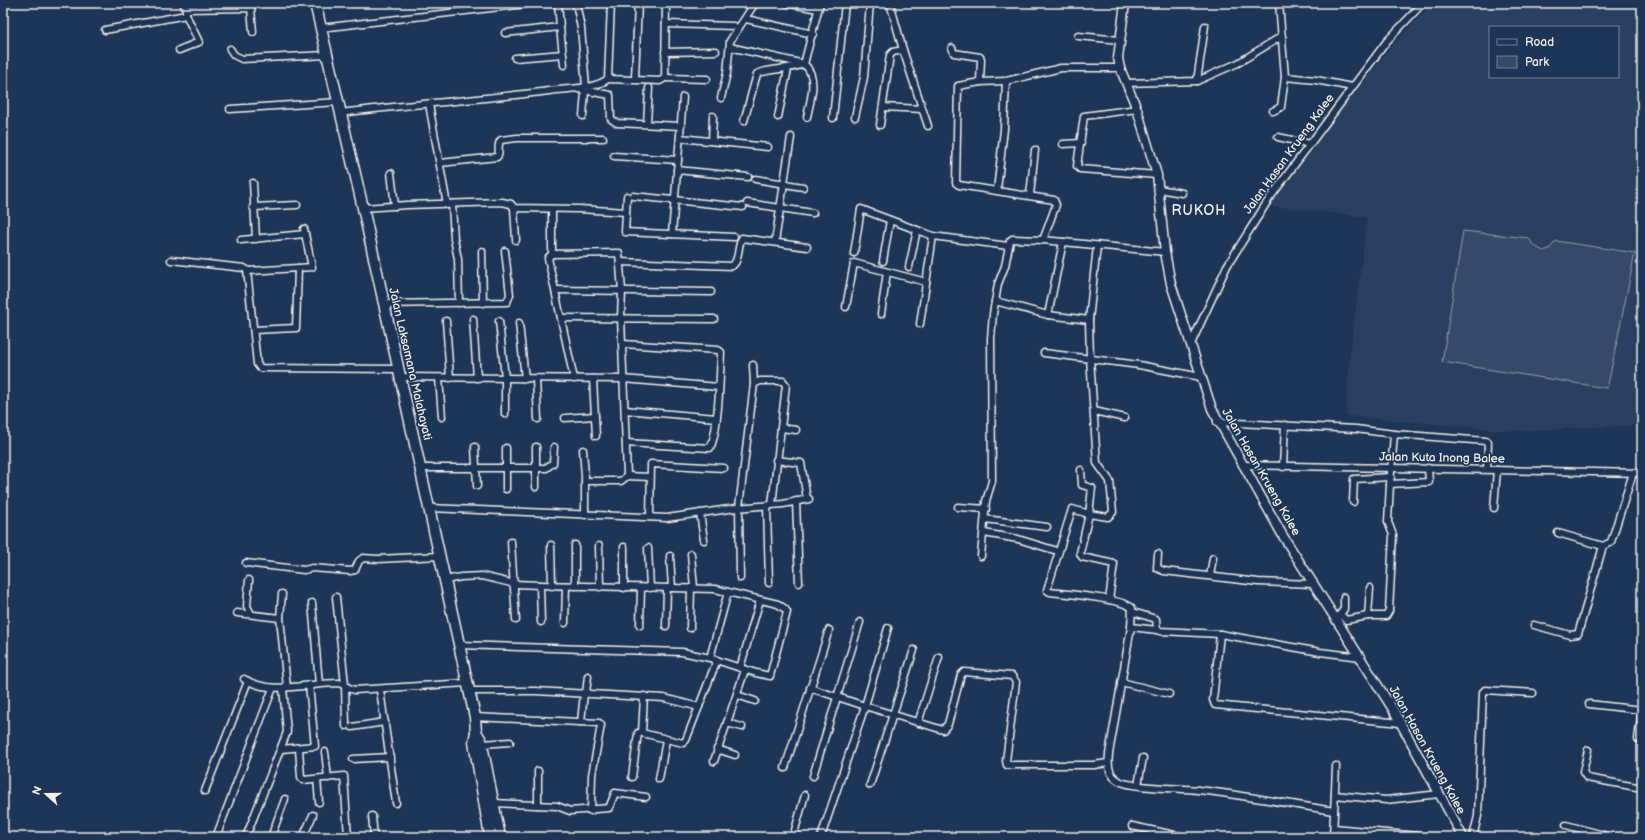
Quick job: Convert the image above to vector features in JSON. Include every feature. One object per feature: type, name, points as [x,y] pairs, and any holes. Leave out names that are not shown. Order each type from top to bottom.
[{"type":"highway","name":"Jalan Laksamana Malahayati","points":[[315,3],[363,208],[475,717],[476,732],[474,742],[490,837]]},
{"type":"highway","name":"Jalan Laksamana Malahayati","points":[[476,732],[482,744],[500,837]]},
{"type":"street","points":[[179,50],[200,42],[183,3]]},
{"type":"street","points":[[321,28],[498,5],[535,3]]},
{"type":"street","points":[[558,3],[564,65]]},
{"type":"street","points":[[576,3],[581,28],[586,89],[583,116]]},
{"type":"street","points":[[608,79],[611,3]]},
{"type":"street","points":[[635,79],[638,3]]},
{"type":"street","points":[[665,78],[666,3]]},
{"type":"street","points":[[721,98],[727,72],[730,40],[746,19],[755,3]]},
{"type":"street","points":[[786,3],[819,6],[813,34],[804,64]]},
{"type":"street","points":[[833,118],[845,3]]},
{"type":"street","points":[[855,118],[864,77],[870,3]]},
{"type":"street","points":[[890,3],[903,50],[928,126]]},
{"type":"street","points":[[1125,3],[1118,58],[1120,68],[1137,109],[1157,175],[1165,252],[1171,284],[1191,344]]},
{"type":"street","points":[[1273,111],[1281,107],[1285,78],[1279,3]]},
{"type":"street","name":"Jalan Hasan Krueng Kalee","points":[[1423,3],[1387,41],[1268,199],[1221,278],[1191,344],[1217,422],[1313,584],[1338,617],[1401,723],[1463,837]]},
{"type":"street","points":[[105,30],[192,10],[251,6],[253,32]]},
{"type":"street","points":[[746,19],[813,34]]},
{"type":"street","points":[[666,24],[734,26]]},
{"type":"street","points":[[1197,80],[1205,26]]},
{"type":"street","points":[[505,33],[560,27]]},
{"type":"street","points":[[1078,36],[1120,40]]},
{"type":"street","points":[[1126,83],[1197,80],[1238,63],[1282,36]]},
{"type":"street","points":[[730,47],[804,64],[810,69],[812,78],[807,118]]},
{"type":"street","points":[[952,48],[952,51],[956,54],[981,58],[980,82]]},
{"type":"street","points":[[230,49],[234,56],[242,59],[327,55]]},
{"type":"street","points":[[880,125],[890,55],[893,52],[903,50]]},
{"type":"street","points":[[665,52],[716,51]]},
{"type":"street","points":[[515,58],[563,54]]},
{"type":"street","points":[[744,121],[757,74],[761,72],[788,69],[804,64]]},
{"type":"street","points":[[1043,240],[1056,203],[1052,199],[959,185],[956,183],[958,86],[980,82],[1006,81],[1061,68],[1120,68]]},
{"type":"street","points":[[778,117],[788,69]]},
{"type":"street","points":[[586,89],[608,79],[660,81],[665,78],[707,78]]},
{"type":"street","points":[[1285,78],[1316,80],[1352,87]]},
{"type":"street","points":[[997,190],[1004,129],[1006,81]]},
{"type":"street","points":[[647,124],[649,88]]},
{"type":"street","points":[[341,113],[586,89],[610,95],[611,119],[616,123],[681,126]]},
{"type":"street","points":[[672,234],[683,97]]},
{"type":"street","points":[[230,109],[338,102]]},
{"type":"street","points":[[429,104],[440,163],[450,205],[458,259],[459,303]]},
{"type":"street","points":[[882,107],[922,109]]},
{"type":"street","points":[[1137,109],[1086,115],[1084,117],[1077,165],[1080,169],[1157,175]]},
{"type":"street","points":[[712,141],[713,116]]},
{"type":"street","points":[[775,242],[791,137]]},
{"type":"street","points":[[1278,137],[1310,144]]},
{"type":"street","points":[[440,163],[497,157],[499,153],[499,142],[501,140],[516,138],[603,138]]},
{"type":"street","points":[[680,138],[768,147]]},
{"type":"street","points":[[1064,144],[1081,143]]},
{"type":"street","points":[[1030,195],[1035,150]]},
{"type":"street","points":[[614,156],[678,160]]},
{"type":"street","points":[[678,170],[751,178],[803,187]]},
{"type":"street","points":[[391,173],[395,206]]},
{"type":"street","points":[[253,183],[253,207],[256,239]]},
{"type":"street","points":[[1159,189],[1182,193]]},
{"type":"street","points":[[734,238],[625,232],[626,212],[630,196],[675,201],[780,208],[813,213]]},
{"type":"street","points":[[363,208],[502,202],[511,204],[514,208],[516,240]]},
{"type":"street","points":[[253,207],[297,205]]},
{"type":"street","points":[[514,208],[626,212]]},
{"type":"street","points":[[552,209],[552,254],[548,258],[548,264],[574,379]]},
{"type":"street","points":[[854,253],[860,210],[863,209],[933,236],[1008,246]]},
{"type":"street","points":[[883,262],[890,220]]},
{"type":"street","points":[[909,267],[917,230]]},
{"type":"street","points":[[171,260],[244,268],[248,271],[312,267],[304,232],[241,240]]},
{"type":"street","points":[[920,324],[933,236]]},
{"type":"street","points":[[620,262],[732,266],[736,262],[742,238],[807,246]]},
{"type":"street","points":[[981,556],[986,501],[992,481],[991,338],[994,301],[998,284],[1005,266],[1008,246],[1012,239],[1043,240],[1165,252]]},
{"type":"street","points":[[1048,315],[1063,242]]},
{"type":"street","points":[[1097,246],[1089,320],[1090,358],[1097,463],[1110,481],[1113,512],[1108,517],[1072,509],[1047,590],[1050,592],[1128,604],[1132,612],[1131,627],[1108,763],[1110,772],[1115,779],[1124,783],[1199,790],[1287,802],[1334,811]]},
{"type":"street","points":[[482,251],[483,302]]},
{"type":"street","points":[[384,304],[506,302],[510,298],[505,251]]},
{"type":"street","points":[[552,254],[619,253],[622,291],[621,317],[627,476]]},
{"type":"street","points":[[846,307],[854,263],[926,282]]},
{"type":"street","points":[[254,330],[296,328],[298,268]]},
{"type":"street","points":[[248,271],[257,364],[264,370],[399,373],[439,378],[623,380],[720,387]]},
{"type":"street","points":[[881,314],[887,272]]},
{"type":"street","points":[[555,290],[711,292]]},
{"type":"street","points":[[994,301],[1048,315],[1089,320]]},
{"type":"street","points":[[561,318],[621,317],[714,319]]},
{"type":"street","points":[[473,319],[477,378]]},
{"type":"street","points":[[446,321],[450,378]]},
{"type":"street","points":[[499,321],[505,378],[505,414]]},
{"type":"street","points":[[519,323],[525,379]]},
{"type":"street","points":[[623,344],[718,350],[721,352],[720,387],[713,443],[710,448],[626,443]]},
{"type":"street","points":[[1044,353],[1090,358],[1201,377]]},
{"type":"street","points":[[740,578],[739,507],[754,384],[753,365]]},
{"type":"street","points":[[439,378],[442,417]]},
{"type":"street","points":[[536,379],[538,419]]},
{"type":"street","points":[[593,379],[596,436]]},
{"type":"street","points":[[754,384],[760,381],[788,382],[770,505],[769,583]]},
{"type":"street","points":[[625,410],[716,418]]},
{"type":"street","points":[[1094,411],[1125,418]]},
{"type":"street","points":[[565,418],[595,416]]},
{"type":"street","points":[[1217,422],[1356,429],[1394,434],[1486,441],[1488,442],[1487,469]]},
{"type":"street","points":[[1283,467],[1285,425]]},
{"type":"street","points":[[781,428],[796,430]]},
{"type":"street","points":[[1344,597],[1344,609],[1338,617],[1346,620],[1368,616],[1386,616],[1389,611],[1392,535],[1388,522],[1394,434]]},
{"type":"street","points":[[475,447],[477,486]]},
{"type":"street","points":[[536,447],[536,487]]},
{"type":"street","points":[[420,468],[546,468],[553,465],[554,447]]},
{"type":"street","points":[[506,448],[506,489]]},
{"type":"street","points":[[583,450],[585,515]]},
{"type":"street","points":[[429,508],[671,518],[739,507],[770,505],[808,499],[801,463],[776,460]]},
{"type":"street","points":[[650,517],[651,464],[724,468]]},
{"type":"street","name":"Jalan Kuta Inong Balee","points":[[1242,465],[1642,473]]},
{"type":"street","points":[[1353,502],[1354,479],[1428,482],[1428,468]]},
{"type":"street","points":[[1081,470],[1082,485],[1092,488],[1089,514],[1080,554],[1086,559],[1114,564],[1109,600]]},
{"type":"street","points":[[1494,508],[1497,470]]},
{"type":"street","points":[[1534,625],[1570,635],[1578,634],[1603,546],[1610,542],[1634,472]]},
{"type":"street","points":[[585,481],[621,481],[627,476],[650,477]]},
{"type":"street","points":[[796,501],[800,583]]},
{"type":"street","points":[[958,507],[986,509]]},
{"type":"street","points":[[700,513],[704,540]]},
{"type":"street","points":[[985,519],[1047,526]]},
{"type":"street","points":[[984,533],[1018,540],[1054,550]]},
{"type":"street","points":[[1558,533],[1603,546]]},
{"type":"street","points":[[511,542],[515,584],[516,620]]},
{"type":"street","points":[[551,545],[552,586]]},
{"type":"street","points":[[575,545],[575,586]]},
{"type":"street","points":[[599,546],[600,587]]},
{"type":"street","points":[[624,547],[624,588]]},
{"type":"street","points":[[648,548],[650,588]]},
{"type":"street","points":[[690,628],[693,588],[691,554]]},
{"type":"street","points":[[1158,554],[1157,565],[1159,570],[1279,584],[1313,584]]},
{"type":"street","points":[[246,563],[304,570],[312,568],[350,571],[355,570],[359,561],[363,558],[378,559],[440,556]]},
{"type":"street","points":[[666,626],[670,588],[670,556]]},
{"type":"street","points":[[1210,576],[1213,558]]},
{"type":"street","points":[[445,580],[461,576],[482,576],[515,584],[624,588],[715,589],[782,606],[787,612],[770,676],[710,658],[682,652],[458,645]]},
{"type":"street","points":[[249,580],[247,606],[251,614]]},
{"type":"street","points":[[540,585],[541,622]]},
{"type":"street","points":[[565,623],[566,586]]},
{"type":"street","points":[[640,625],[641,588]]},
{"type":"street","points":[[1368,616],[1370,588]]},
{"type":"street","points":[[710,658],[728,592]]},
{"type":"street","points":[[246,837],[287,732],[280,618],[282,594]]},
{"type":"street","points":[[336,597],[349,726],[385,722]]},
{"type":"street","points":[[714,761],[737,695],[760,600]]},
{"type":"street","points":[[312,603],[319,684]]},
{"type":"street","points":[[237,612],[280,618]]},
{"type":"street","points":[[1132,612],[1156,619],[1157,630]]},
{"type":"street","points":[[813,776],[860,622]]},
{"type":"street","points":[[1131,627],[1172,633],[1220,634],[1320,652],[1361,657]]},
{"type":"street","points":[[821,837],[865,706],[888,628]]},
{"type":"street","points":[[785,768],[829,630]]},
{"type":"street","points":[[1220,634],[1213,700],[1215,705],[1401,723]]},
{"type":"street","points":[[870,785],[914,650]]},
{"type":"street","points":[[918,723],[939,657]]},
{"type":"street","points":[[632,777],[638,732],[683,743],[686,740],[717,660]]},
{"type":"street","points":[[810,688],[940,730],[947,727],[961,675],[964,672],[1008,676],[1014,678],[1016,682],[1006,761],[1007,765],[1094,765],[1108,763]]},
{"type":"street","points":[[581,722],[588,676]]},
{"type":"street","points":[[205,792],[246,680],[273,688],[339,683],[345,685],[350,690],[468,687],[644,696],[664,698],[699,707]]},
{"type":"street","points":[[1121,682],[1169,694]]},
{"type":"street","points":[[281,749],[299,749],[315,746],[309,685]]},
{"type":"street","points":[[216,837],[273,688]]},
{"type":"street","points":[[380,690],[396,803]]},
{"type":"street","points":[[1473,837],[1478,816],[1482,692],[1485,690],[1533,693]]},
{"type":"street","points":[[737,695],[755,701]]},
{"type":"street","points":[[642,733],[644,696]]},
{"type":"street","points":[[1589,704],[1642,710],[1638,739]]},
{"type":"street","points":[[475,717],[599,723],[601,726],[592,774],[591,811]]},
{"type":"street","points":[[727,723],[742,727]]},
{"type":"street","points":[[659,779],[666,740]]},
{"type":"street","points":[[482,744],[510,742]]},
{"type":"street","points":[[299,749],[301,778],[303,780],[344,776],[348,837]]},
{"type":"street","points":[[717,749],[735,755]]},
{"type":"street","points":[[1588,750],[1583,772],[1587,778],[1642,788]]},
{"type":"street","points":[[325,752],[328,778]]},
{"type":"street","points":[[353,759],[390,757]]},
{"type":"street","points":[[1138,785],[1143,758]]},
{"type":"street","points":[[1333,837],[1336,766]]},
{"type":"street","points":[[538,771],[538,805]]},
{"type":"street","points":[[317,779],[319,802]]},
{"type":"street","points":[[494,803],[557,806],[570,811],[591,811],[609,808],[615,792],[646,798]]},
{"type":"street","points":[[1335,795],[1386,800],[1439,794]]},
{"type":"street","points":[[799,837],[795,834],[795,830],[805,795]]},
{"type":"street","points":[[271,837],[285,799]]},
{"type":"street","points":[[304,837],[313,815]]},
{"type":"street","points":[[372,816],[374,837]]},
{"type":"street","points":[[1566,825],[1611,837]]},
{"type":"street","points":[[1132,826],[1184,837]]},
{"type":"street","points":[[1334,828],[1428,837]]},
{"type":"shaded area","points":[[1433,3],[1642,3],[1642,425],[1513,431],[1346,416],[1350,354],[1367,217],[1270,206],[1345,105],[1395,42]]},
{"type":"green space","points":[[1463,231],[1529,238],[1533,245],[1543,251],[1549,249],[1556,241],[1635,253],[1608,385],[1606,388],[1442,362]]},
{"type":"district","name":"RUKOH","points":[[1199,210]]}]
